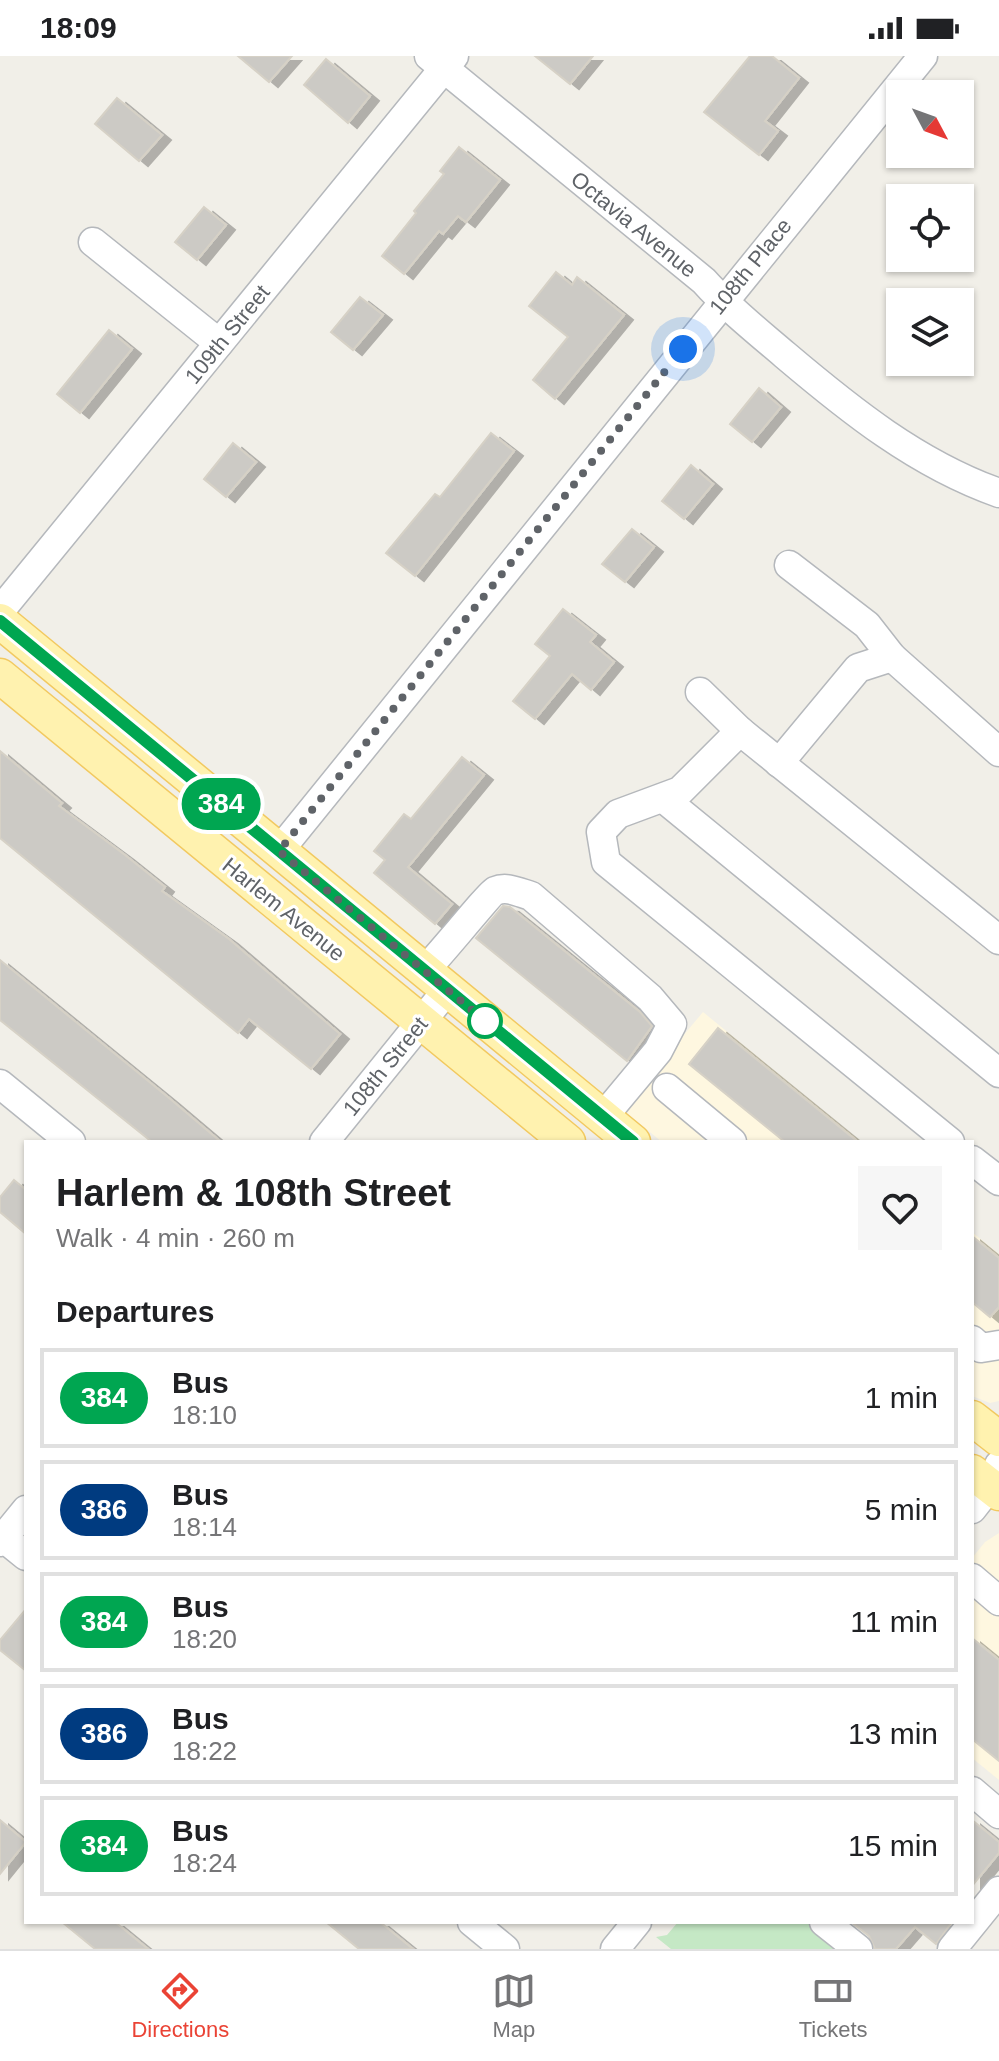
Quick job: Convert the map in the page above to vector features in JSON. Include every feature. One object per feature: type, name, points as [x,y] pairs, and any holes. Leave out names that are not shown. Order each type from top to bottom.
[{"type":"main road","name":"Harlem Avenue","points":[[0,621],[631,1140]]},
{"type":"main road","name":"Harlem Avenue","points":[[0,676],[566,1140]]},
{"type":"main road","points":[[974,1420],[999,1439]]},
{"type":"street","name":"108th Place","points":[[279,851],[721,301],[923,56]]},
{"type":"street","name":"Octavia Avenue","points":[[442,60],[704,281],[721,301],[839,401],[946,472],[999,493]]},
{"type":"street","name":"109th Street","points":[[0,611],[219,343],[442,60]]},
{"type":"street","points":[[93,242],[219,343]]},
{"type":"street","points":[[789,565],[867,625],[892,657],[999,752]]},
{"type":"street","points":[[779,763],[858,668],[892,657]]},
{"type":"street","points":[[700,692],[740,731],[999,940]]},
{"type":"street","points":[[740,731],[680,791],[618,814],[601,832],[606,862],[948,1140]]},
{"type":"street","points":[[663,798],[999,1073]]},
{"type":"street","name":"108th Street","points":[[326,1140],[421,1022],[454,941],[491,892],[507,888],[531,896],[650,998],[672,1024],[658,1051],[603,1117]]},
{"type":"street","points":[[0,1084],[69,1140]]},
{"type":"street","points":[[667,1088],[715,1137]]},
{"type":"street","points":[[974,1162],[999,1181]]},
{"type":"street","points":[[974,1342],[981,1348],[999,1345]]},
{"type":"street","points":[[24,1512],[1,1538],[24,1555]]},
{"type":"street","points":[[974,1580],[999,1601]]},
{"type":"street","points":[[974,1793],[999,1814]]},
{"type":"street","points":[[974,1922],[999,1891]]},
{"type":"street","points":[[474,1924],[505,1949]]},
{"type":"street","points":[[615,1949],[635,1924]]},
{"type":"street","points":[[827,1924],[858,1949]]},
{"type":"street","points":[[952,1949],[972,1924]]},
{"type":"shaded area","points":[[703,1012],[860,1140],[660,1140],[622,1109]]},
{"type":"shaded area","points":[[974,1234],[999,1254],[999,1401],[990,1403],[974,1397]]},
{"type":"shaded area","points":[[999,1533],[999,1780],[974,1760],[974,1556],[985,1542]]},
{"type":"green space","points":[[676,1924],[812,1924],[844,1949],[671,1949],[656,1937],[667,1935]]},
{"type":"building","points":[[238,56],[292,56],[269,82]]},
{"type":"building","points":[[535,56],[593,56],[570,84]]},
{"type":"building","points":[[750,56],[772,56],[799,78],[765,121],[778,131],[759,155],[704,112]]},
{"type":"building","points":[[326,59],[370,96],[348,123],[304,85]]},
{"type":"building","points":[[117,98],[162,135],[139,161],[95,124]]},
{"type":"building","points":[[459,147],[500,180],[466,222],[458,216],[443,234],[439,231],[404,274],[382,256],[444,174],[440,171]]},
{"type":"building","points":[[204,207],[226,225],[197,260],[175,242]]},
{"type":"building","points":[[556,272],[572,285],[577,277],[624,315],[555,399],[533,380],[568,337],[529,306]]},
{"type":"building","points":[[360,297],[383,315],[353,350],[331,332]]},
{"type":"building","points":[[109,330],[132,349],[80,413],[57,394]]},
{"type":"building","points":[[759,388],[781,407],[752,442],[730,424]]},
{"type":"building","points":[[491,433],[514,451],[415,576],[386,553],[435,494],[440,497]]},
{"type":"building","points":[[233,443],[256,462],[226,497],[204,479]]},
{"type":"building","points":[[691,465],[713,484],[684,519],[662,501]]},
{"type":"building","points":[[632,529],[654,547],[625,582],[602,564]]},
{"type":"building","points":[[563,609],[596,635],[590,642],[614,662],[591,690],[572,674],[535,719],[513,701],[550,656],[535,644]]},
{"type":"building","points":[[0,751],[62,803],[59,806],[165,887],[162,891],[229,939],[340,1034],[311,1069],[249,1019],[238,1033],[0,838]]},
{"type":"building","points":[[462,757],[484,775],[408,867],[452,904],[435,924],[374,873],[385,860],[374,851],[404,814],[411,819]]},
{"type":"building","points":[[503,906],[510,907],[640,1012],[652,1026],[627,1061],[476,938]]},
{"type":"building","points":[[0,960],[219,1140],[150,1140],[0,1020]]},
{"type":"building","points":[[718,1028],[856,1140],[783,1140],[689,1064]]},
{"type":"building","points":[[14,1180],[24,1188],[24,1232],[0,1212],[0,1197]]},
{"type":"building","points":[[974,1238],[999,1258],[999,1307],[990,1317],[974,1304]]},
{"type":"building","points":[[24,1611],[24,1669],[0,1650],[0,1640]]},
{"type":"building","points":[[974,1640],[999,1660],[999,1761],[974,1741]]},
{"type":"building","points":[[0,1820],[24,1840],[24,1844],[0,1874]]},
{"type":"building","points":[[974,1822],[999,1842],[999,1853],[974,1884]]},
{"type":"building","points":[[64,1924],[117,1924],[148,1949],[95,1949]]},
{"type":"building","points":[[328,1924],[382,1924],[413,1949],[359,1949]]},
{"type":"building","points":[[854,1924],[951,1924],[936,1944],[915,1927],[896,1949],[875,1949],[869,1936]]},
{"type":"bus line","name":"384","points":[[0,621],[631,1140]]},
{"type":"route","points":[[485,1021],[495,1029],[279,851],[683,349]]}]
